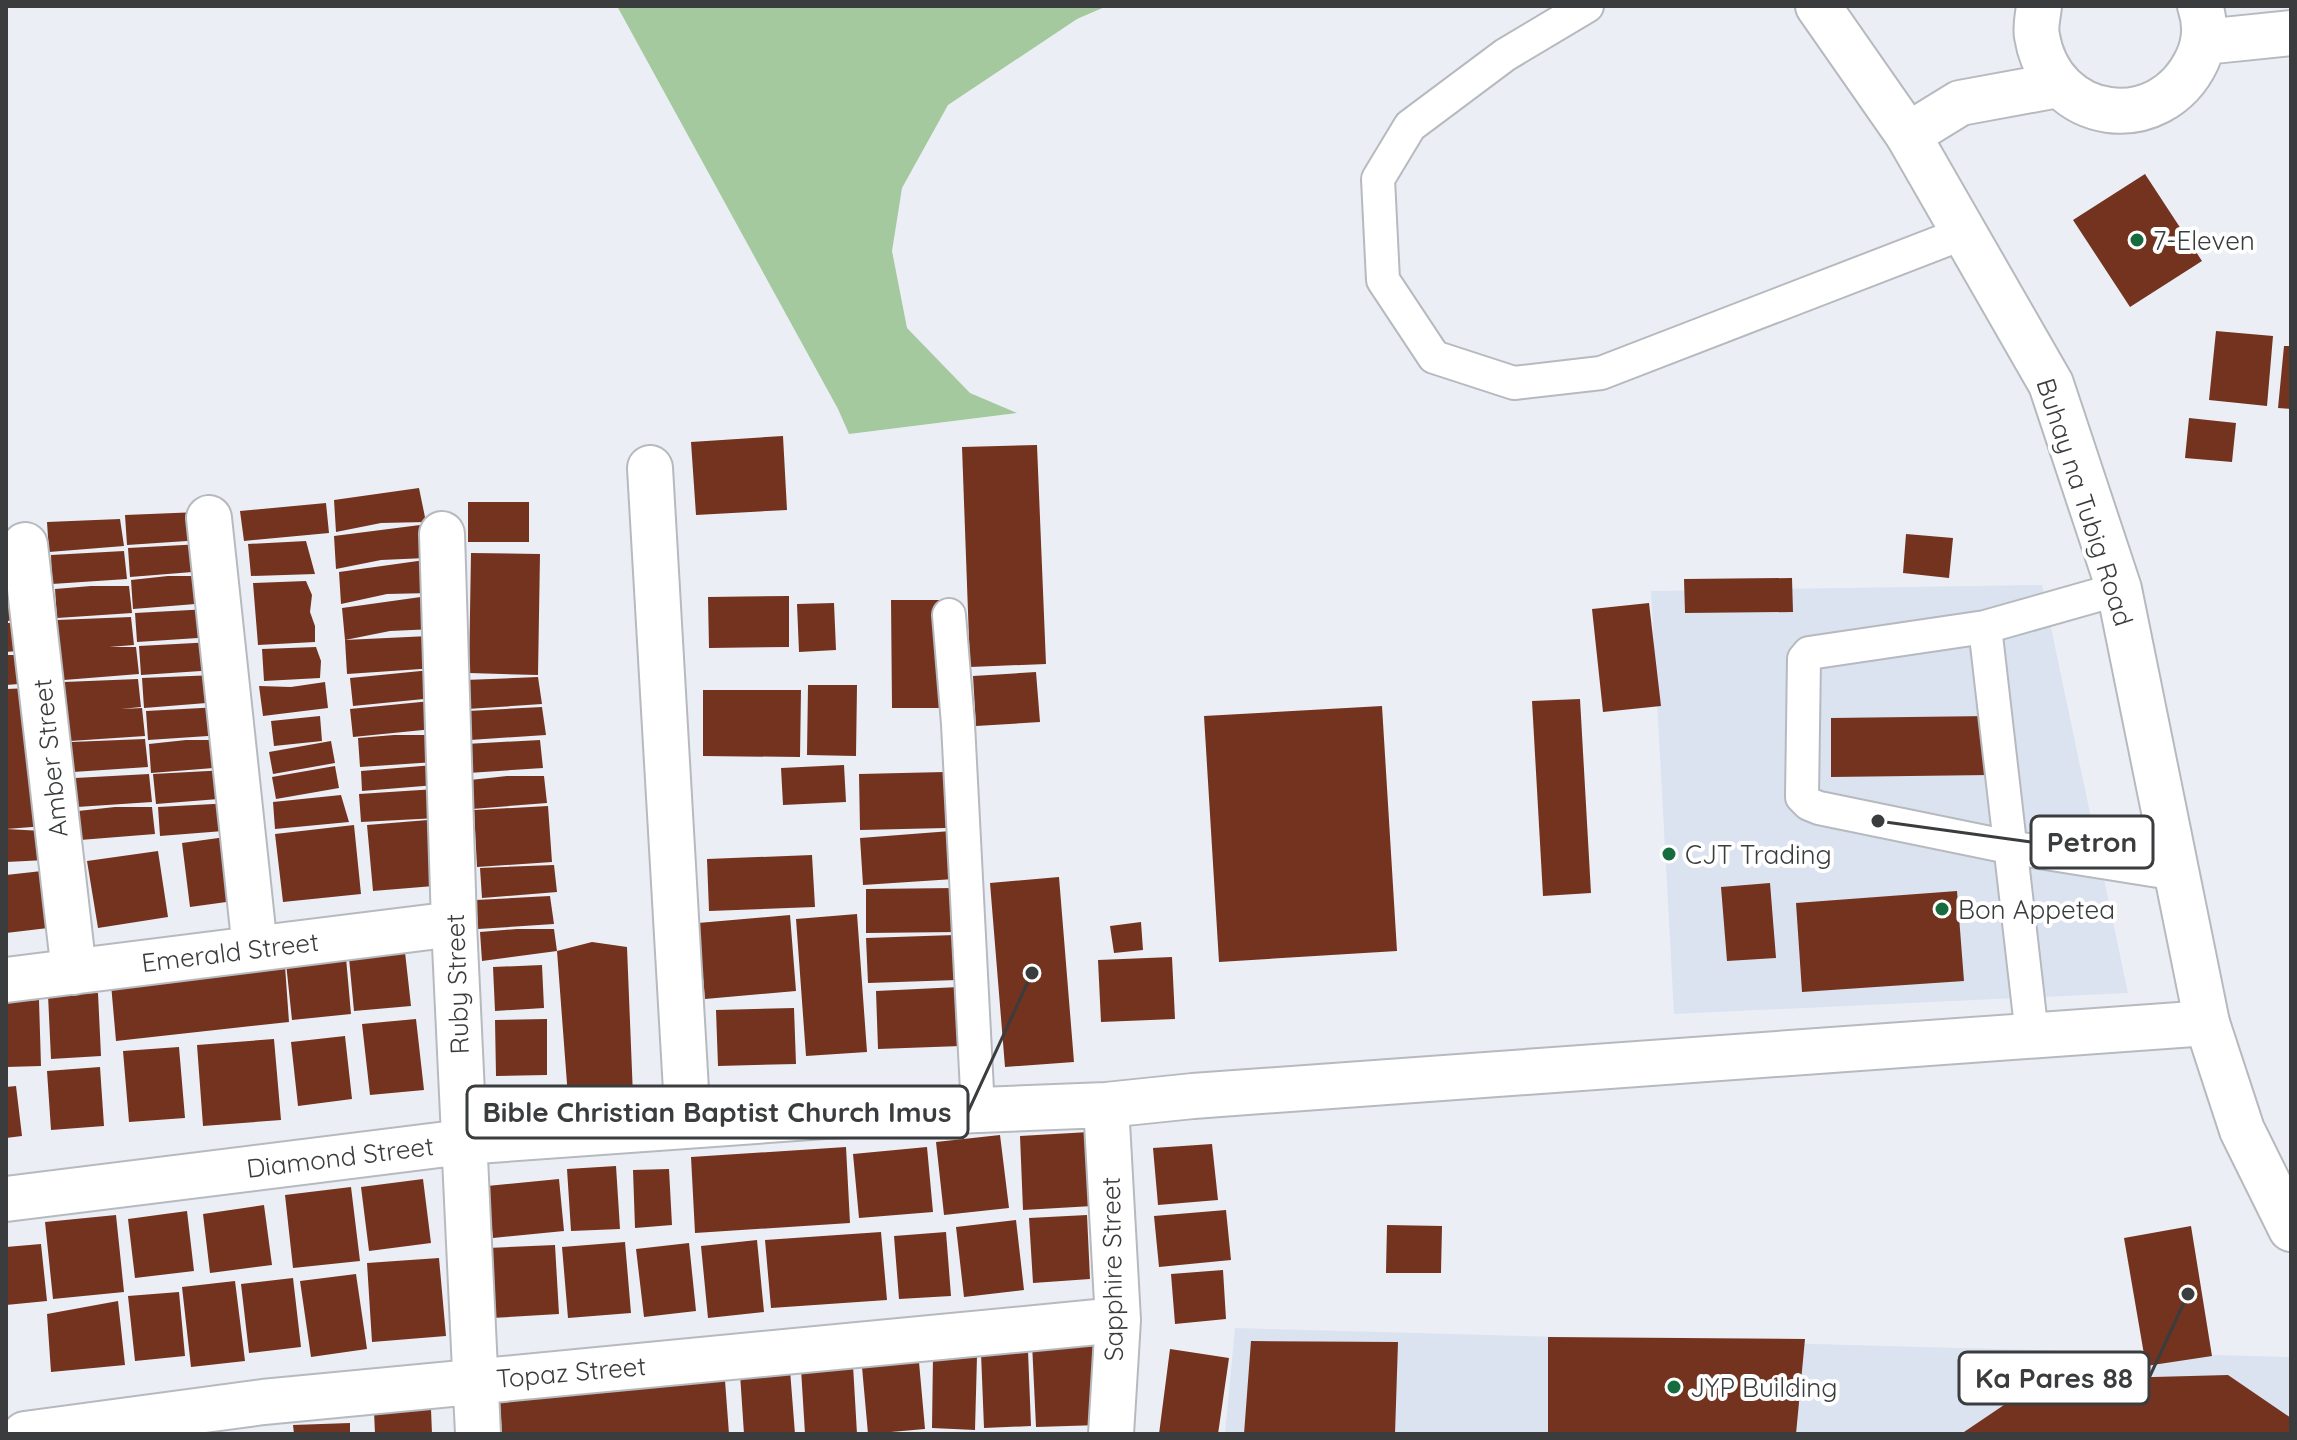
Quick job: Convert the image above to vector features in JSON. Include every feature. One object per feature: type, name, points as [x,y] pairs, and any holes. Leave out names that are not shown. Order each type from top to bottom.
[{"type":"street","name":"Buhay na Tubig Road","points":[[1818,6],[1908,135],[2051,384],[2119,589],[2207,1023],[2242,1130],[2291,1229]]},
{"type":"street","points":[[2039,6],[2036,34],[2044,61],[2058,85],[2082,103],[2110,111],[2139,109],[2167,98],[2189,78],[2202,24],[2291,33]]},
{"type":"street","points":[[1908,135],[1960,103],[2058,85]]},
{"type":"street","points":[[650,468],[688,1125]]},
{"type":"street","points":[[209,518],[255,949]]},
{"type":"street","name":"Ruby Street","points":[[442,534],[454,924],[478,1434]]},
{"type":"street","name":"Amber Street","points":[[25,545],[74,972]]},
{"type":"street","name":"Emerald Street","points":[[6,980],[454,924]]},
{"type":"street","name":"Diamond Street","points":[[6,1199],[463,1142],[688,1125],[1106,1105],[1241,1092],[2207,1023]]},
{"type":"street","name":"Sapphire Street","points":[[1106,1105],[1118,1320],[1111,1434]]},
{"type":"street","name":"Topaz Street","points":[[25,1434],[264,1418],[475,1381],[1118,1320]]},
{"type":"lane","points":[[1587,6],[1505,55],[1410,126],[1378,179],[1383,280],[1434,357],[1514,383],[1601,373],[1964,233]]},
{"type":"lane","points":[[2119,589],[1985,627],[1809,653],[1804,659],[1802,797],[1819,808],[2009,847],[2177,874]]},
{"type":"lane","points":[[949,615],[958,724],[978,1110]]},
{"type":"lane","points":[[1985,627],[2032,1035]]},
{"type":"shaded area","points":[[2042,585],[2128,993],[1674,1014],[1651,591]]},
{"type":"shaded area","points":[[1235,1328],[2291,1357],[2291,1434],[1225,1434]]},
{"type":"green space","points":[[617,6],[1107,6],[1077,19],[948,105],[902,188],[892,251],[907,328],[970,393],[1017,413],[849,434]]},
{"type":"building","name":"7-Eleven","points":[[2145,174],[2202,261],[2130,307],[2073,220]]},
{"type":"building","points":[[2216,331],[2273,336],[2267,406],[2209,400]]},
{"type":"building","points":[[2284,346],[2291,346],[2291,409],[2278,408]]},
{"type":"building","points":[[2189,418],[2236,423],[2232,462],[2185,458]]},
{"type":"building","points":[[783,436],[787,510],[696,515],[691,442]]},
{"type":"building","points":[[1037,445],[1046,664],[970,667],[962,447]]},
{"type":"building","points":[[419,488],[426,522],[381,523],[336,532],[334,500]]},
{"type":"building","points":[[468,502],[529,502],[529,542],[468,542]]},
{"type":"building","points":[[326,503],[329,533],[244,541],[240,511]]},
{"type":"building","points":[[199,512],[202,540],[127,545],[125,515]]},
{"type":"building","points":[[120,519],[124,546],[49,552],[47,522]]},
{"type":"building","points":[[420,525],[426,558],[381,560],[336,569],[334,536]]},
{"type":"building","points":[[1906,534],[1953,538],[1949,578],[1903,573]]},
{"type":"building","points":[[306,541],[315,574],[251,576],[248,544]]},
{"type":"building","points":[[202,544],[205,571],[130,577],[128,548]]},
{"type":"building","points":[[124,551],[127,579],[52,584],[51,555]]},
{"type":"building","points":[[471,553],[540,554],[538,675],[469,673]]},
{"type":"building","points":[[425,560],[431,593],[387,594],[341,604],[339,572]]},
{"type":"building","points":[[205,576],[208,603],[133,609],[131,580]]},
{"type":"building","points":[[1792,578],[1793,612],[1685,613],[1684,579]]},
{"type":"building","points":[[306,581],[312,595],[310,612],[315,626],[315,642],[258,645],[253,583]]},
{"type":"building","points":[[129,586],[132,613],[57,618],[55,589]]},
{"type":"building","points":[[20,592],[22,620],[6,621],[6,593]]},
{"type":"building","points":[[428,596],[434,629],[390,631],[345,640],[342,608]]},
{"type":"building","points":[[789,596],[789,647],[709,648],[708,597]]},
{"type":"building","points":[[891,600],[940,600],[942,708],[892,708]]},
{"type":"building","points":[[834,603],[836,650],[799,652],[797,604]]},
{"type":"building","points":[[1649,603],[1661,706],[1603,712],[1592,609]]},
{"type":"building","points":[[209,609],[213,637],[137,642],[135,613]]},
{"type":"building","points":[[131,617],[134,645],[109,647],[136,647],[139,674],[64,680],[57,620]]},
{"type":"building","points":[[6,623],[26,623],[29,650],[6,652]]},
{"type":"building","points":[[429,636],[436,668],[347,674],[345,640]]},
{"type":"building","points":[[213,642],[216,670],[141,675],[139,646]]},
{"type":"building","points":[[316,647],[321,661],[320,678],[264,681],[262,649]]},
{"type":"building","points":[[6,655],[29,655],[32,683],[6,685]]},
{"type":"building","points":[[431,670],[434,698],[353,706],[350,678]]},
{"type":"building","points":[[1036,672],[1040,722],[976,726],[973,676]]},
{"type":"building","points":[[216,675],[219,702],[144,708],[142,678]]},
{"type":"building","points":[[538,677],[542,704],[467,709],[465,680]]},
{"type":"building","points":[[138,679],[141,707],[121,709],[142,708],[145,736],[70,741],[64,682]]},
{"type":"building","points":[[325,682],[328,708],[263,716],[259,686],[291,687]]},
{"type":"building","points":[[808,685],[857,685],[856,756],[807,755]]},
{"type":"building","points":[[31,688],[45,826],[6,829],[6,689]]},
{"type":"building","points":[[703,690],[801,690],[800,757],[703,756]]},
{"type":"building","points":[[1580,699],[1591,893],[1543,896],[1532,701]]},
{"type":"building","points":[[431,701],[433,729],[353,737],[350,709]]},
{"type":"building","points":[[1382,706],[1397,951],[1219,962],[1204,716]]},
{"type":"building","points":[[220,707],[223,735],[148,740],[146,711]]},
{"type":"building","points":[[542,707],[546,735],[470,740],[468,711]]},
{"type":"building","points":[[320,716],[322,741],[274,746],[271,721]]},
{"type":"building","points":[[1990,716],[1990,775],[1831,777],[1831,718]]},
{"type":"building","points":[[432,735],[435,762],[360,767],[358,738]]},
{"type":"building","points":[[145,739],[148,767],[73,772],[71,742]]},
{"type":"building","points":[[223,740],[226,767],[151,773],[149,744]]},
{"type":"building","points":[[540,740],[543,768],[468,773],[466,744]]},
{"type":"building","points":[[331,741],[335,763],[273,774],[269,752]]},
{"type":"building","points":[[434,765],[436,785],[362,791],[361,771]]},
{"type":"building","points":[[844,765],[846,802],[783,805],[781,768]]},
{"type":"building","points":[[335,766],[339,788],[276,799],[272,777]]},
{"type":"building","points":[[227,770],[231,798],[156,804],[153,774]]},
{"type":"building","points":[[945,772],[946,828],[860,830],[859,774]]},
{"type":"building","points":[[149,774],[152,802],[77,807],[75,778]]},
{"type":"building","points":[[544,776],[547,803],[472,809],[470,780]]},
{"type":"building","points":[[436,789],[438,818],[361,822],[359,794]]},
{"type":"building","points":[[341,795],[349,822],[275,829],[273,802]]},
{"type":"building","points":[[232,803],[236,830],[160,836],[158,807]]},
{"type":"building","points":[[548,806],[552,862],[477,867],[474,810]]},
{"type":"building","points":[[152,807],[155,834],[80,840],[78,811]]},
{"type":"building","points":[[440,819],[446,885],[373,891],[367,825]]},
{"type":"building","points":[[354,825],[361,894],[283,902],[275,834]]},
{"type":"building","points":[[6,829],[43,831],[46,860],[6,862]]},
{"type":"building","points":[[951,831],[954,879],[863,885],[860,838]]},
{"type":"building","points":[[233,836],[241,900],[190,907],[182,843]]},
{"type":"building","points":[[158,851],[168,917],[98,928],[87,861]]},
{"type":"building","points":[[812,855],[815,907],[709,911],[707,859]]},
{"type":"building","points":[[554,865],[557,892],[482,898],[480,868]]},
{"type":"building","points":[[42,871],[48,928],[6,933],[6,875]]},
{"type":"building","points":[[1059,877],[1074,1062],[1005,1067],[990,883]]},
{"type":"building","points":[[1770,883],[1776,958],[1727,961],[1721,887]]},
{"type":"building","points":[[956,888],[957,932],[866,933],[866,889]]},
{"type":"building","points":[[1957,891],[1964,981],[1802,992],[1796,903]]},
{"type":"building","points":[[550,896],[554,924],[478,929],[476,900]]},
{"type":"building","points":[[857,914],[867,1052],[806,1056],[796,919]]},
{"type":"building","points":[[790,915],[796,991],[705,999],[698,923]]},
{"type":"building","points":[[1141,922],[1143,950],[1114,953],[1110,926]]},
{"type":"building","points":[[554,929],[557,951],[482,961],[480,932]]},
{"type":"building","points":[[955,935],[957,980],[868,983],[866,938]]},
{"type":"building","points":[[592,942],[627,947],[633,1096],[568,1097],[557,951]]},
{"type":"building","points":[[405,952],[411,1006],[354,1011],[349,958]]},
{"type":"building","points":[[1172,957],[1175,1019],[1101,1022],[1098,960]]},
{"type":"building","points":[[346,958],[351,1014],[292,1020],[286,963]]},
{"type":"building","points":[[542,965],[544,1008],[495,1011],[493,967]]},
{"type":"building","points":[[285,966],[289,1022],[116,1041],[111,984]]},
{"type":"building","points":[[959,987],[961,1046],[878,1049],[876,991]]},
{"type":"building","points":[[98,993],[101,1056],[51,1059],[48,995]]},
{"type":"building","points":[[39,1000],[41,1066],[6,1067],[6,1002]]},
{"type":"building","points":[[794,1008],[796,1064],[718,1066],[716,1010]]},
{"type":"building","points":[[416,1019],[424,1090],[370,1095],[362,1024]]},
{"type":"building","points":[[547,1019],[547,1075],[496,1076],[495,1020]]},
{"type":"building","points":[[345,1036],[352,1099],[298,1106],[291,1042]]},
{"type":"building","points":[[274,1039],[281,1120],[203,1126],[197,1045]]},
{"type":"building","points":[[179,1047],[185,1118],[129,1122],[123,1051]]},
{"type":"building","points":[[100,1067],[104,1126],[51,1130],[47,1071]]},
{"type":"building","points":[[16,1086],[22,1136],[6,1138],[6,1087]]},
{"type":"building","points":[[1089,1132],[1093,1206],[1023,1210],[1020,1136]]},
{"type":"building","points":[[1000,1135],[1009,1208],[944,1215],[936,1142]]},
{"type":"building","points":[[1212,1144],[1218,1200],[1158,1205],[1153,1148]]},
{"type":"building","points":[[846,1147],[850,1223],[695,1233],[691,1157]]},
{"type":"building","points":[[927,1147],[933,1212],[859,1218],[853,1154]]},
{"type":"building","points":[[616,1166],[620,1229],[571,1231],[567,1169]]},
{"type":"building","points":[[669,1169],[672,1225],[635,1228],[633,1170]]},
{"type":"building","points":[[423,1179],[431,1243],[369,1251],[361,1187]]},
{"type":"building","points":[[559,1179],[564,1231],[493,1238],[487,1186]]},
{"type":"building","points":[[351,1187],[360,1261],[293,1268],[285,1195]]},
{"type":"building","points":[[264,1205],[272,1265],[210,1273],[203,1214]]},
{"type":"building","points":[[1226,1210],[1231,1260],[1159,1267],[1154,1216]]},
{"type":"building","points":[[187,1211],[194,1271],[135,1278],[128,1219]]},
{"type":"building","points":[[116,1215],[124,1292],[53,1299],[45,1222]]},
{"type":"building","points":[[1087,1215],[1090,1279],[1033,1283],[1029,1218]]},
{"type":"building","points":[[1016,1220],[1024,1290],[964,1297],[956,1227]]},
{"type":"building","points":[[1387,1225],[1442,1226],[1441,1273],[1386,1273]]},
{"type":"building","points":[[2191,1226],[2212,1356],[2146,1366],[2124,1238]]},
{"type":"building","points":[[881,1232],[887,1300],[771,1308],[765,1240]]},
{"type":"building","points":[[946,1232],[951,1296],[899,1299],[894,1236]]},
{"type":"building","points":[[757,1240],[764,1312],[708,1318],[701,1246]]},
{"type":"building","points":[[625,1242],[631,1313],[568,1318],[562,1247]]},
{"type":"building","points":[[689,1243],[696,1311],[644,1317],[636,1249]]},
{"type":"building","points":[[41,1244],[47,1301],[6,1305],[6,1247]]},
{"type":"building","points":[[555,1245],[559,1314],[492,1318],[488,1248]]},
{"type":"building","points":[[439,1258],[446,1336],[372,1342],[367,1263]]},
{"type":"building","points":[[1223,1270],[1226,1319],[1175,1324],[1171,1274]]},
{"type":"building","points":[[356,1274],[367,1349],[311,1357],[300,1281]]},
{"type":"building","points":[[293,1278],[301,1347],[249,1353],[241,1284]]},
{"type":"building","points":[[235,1281],[245,1361],[191,1367],[182,1287]]},
{"type":"building","points":[[179,1292],[185,1356],[135,1361],[128,1296]]},
{"type":"building","points":[[118,1301],[125,1365],[51,1372],[47,1314]]},
{"type":"building","name":"JYP Building","points":[[1548,1337],[1805,1339],[1796,1434],[1548,1434]]},
{"type":"building","points":[[1096,1340],[1100,1425],[1036,1427],[1032,1343]]},
{"type":"building","points":[[1251,1341],[1398,1342],[1395,1434],[1244,1434]]},
{"type":"building","points":[[1170,1349],[1229,1358],[1218,1434],[1159,1434]]},
{"type":"building","points":[[918,1351],[925,1429],[868,1434],[861,1356]]},
{"type":"building","points":[[1028,1351],[1031,1426],[984,1428],[981,1353]]},
{"type":"building","points":[[933,1355],[977,1356],[975,1430],[932,1428]]},
{"type":"building","points":[[853,1365],[857,1434],[805,1434],[801,1369]]},
{"type":"building","points":[[724,1367],[729,1434],[502,1434],[499,1388]]},
{"type":"building","points":[[790,1370],[795,1434],[744,1434],[740,1374]]},
{"type":"building","points":[[2228,1375],[2291,1418],[2291,1434],[1961,1434],[2041,1380]]},
{"type":"building","points":[[431,1409],[432,1434],[375,1434],[374,1411]]},
{"type":"building","points":[[350,1423],[350,1434],[294,1434],[293,1425]]},
{"type":"place","name":"7-Eleven","points":[[2137,240]]},
{"type":"place","name":"Petron","points":[[1878,821]]},
{"type":"place","name":"CJT Trading","points":[[1669,854]]},
{"type":"place","name":"Bon Appetea","points":[[1942,909]]},
{"type":"place","name":"Bible Christian Baptist Church Imus","points":[[1032,973]]},
{"type":"place","name":"Ka Pares 88","points":[[2188,1294]]},
{"type":"place","name":"JYP Building","points":[[1674,1387]]}]
